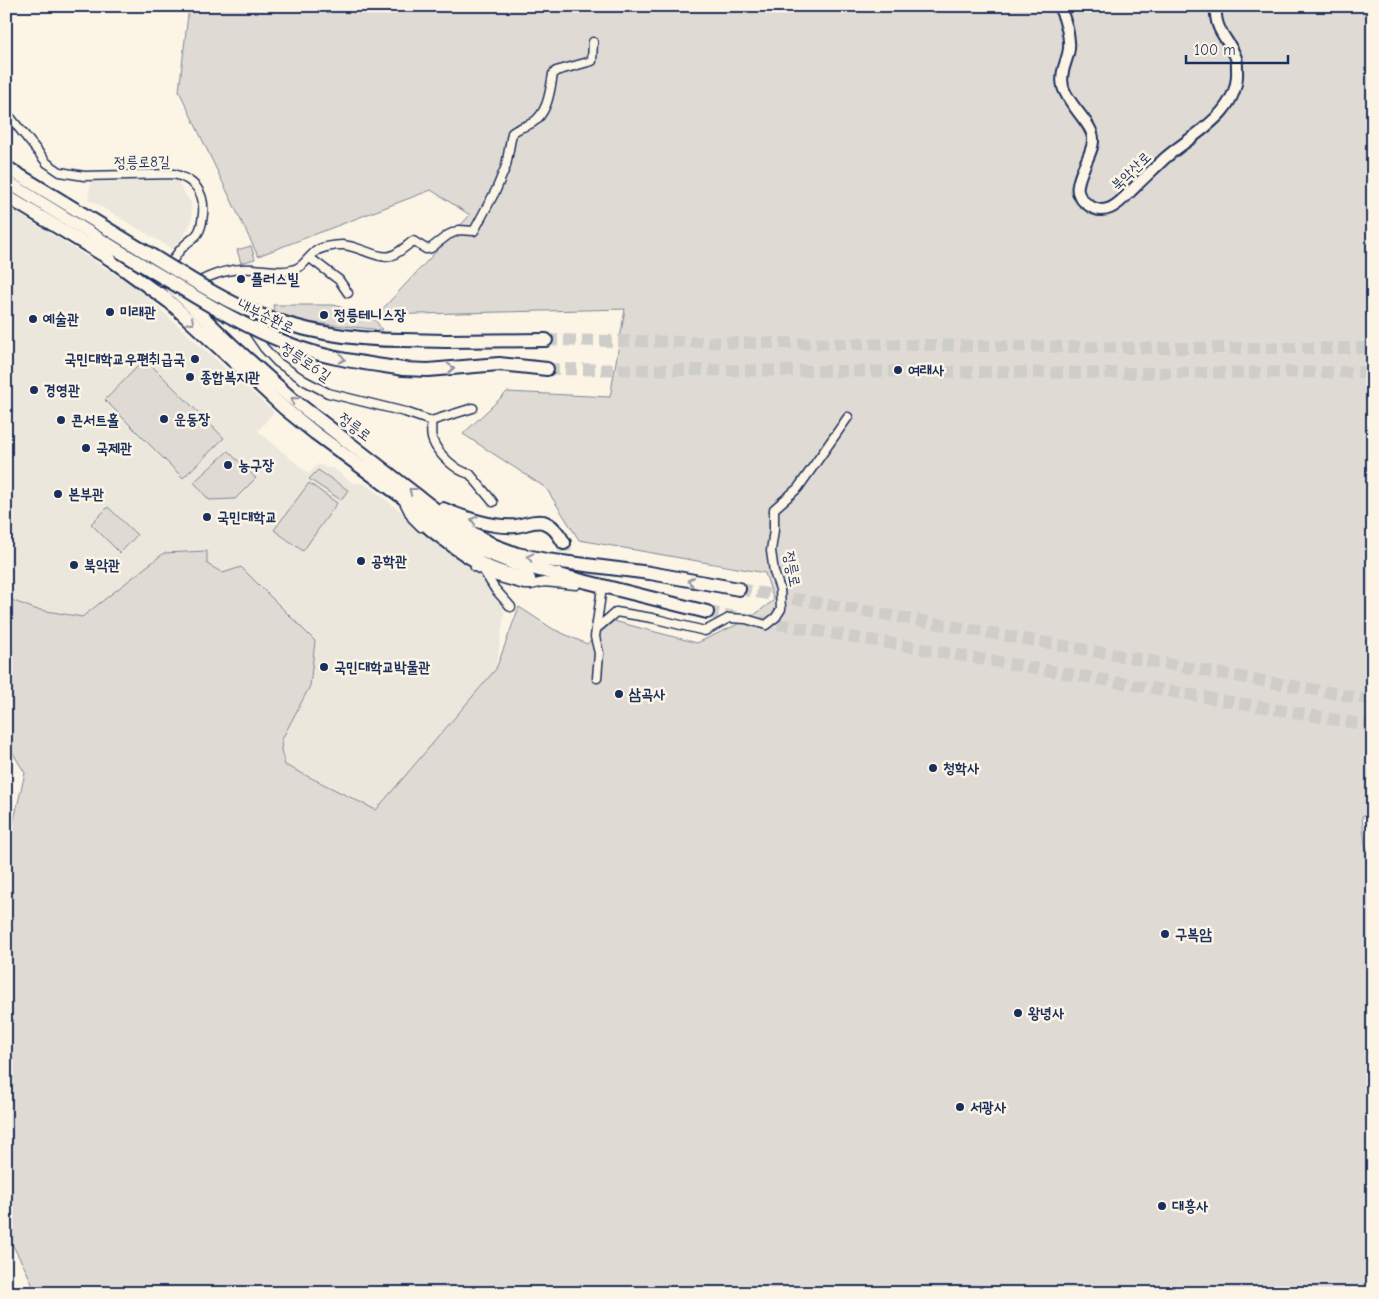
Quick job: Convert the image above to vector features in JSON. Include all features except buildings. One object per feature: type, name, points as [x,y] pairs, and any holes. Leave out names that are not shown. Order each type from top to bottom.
[{"type":"main road","points":[[6,168],[80,221]]},
{"type":"main road","name":"내부순환로","points":[[6,168],[199,284],[254,312],[299,328],[370,340],[546,340]]},
{"type":"main road","name":"정릉로","points":[[6,175],[136,256],[161,276],[290,398],[470,533],[493,545],[517,554],[546,560],[650,573],[739,589]]},
{"type":"main road","name":"내부순환로","points":[[6,182],[242,324],[293,346],[356,362],[403,369],[428,370],[499,364],[547,369]]},
{"type":"main road","name":"정릉로","points":[[7,199],[168,301]]},
{"type":"main road","name":"정릉로","points":[[7,199],[42,215],[83,238],[135,271],[284,408],[339,452],[413,506],[477,549],[515,564],[707,612]]},
{"type":"main road","points":[[7,199],[110,258],[168,301]]},
{"type":"main road","name":"정릉로","points":[[38,220],[83,238]]},
{"type":"main road","points":[[339,452],[340,447],[346,448],[379,474],[395,478]]},
{"type":"main road","points":[[429,504],[481,522],[499,525],[514,526],[534,521],[544,522],[554,528],[564,543]]},
{"type":"main road","points":[[413,506],[424,524],[468,558],[501,573],[529,579]]},
{"type":"street","name":"북악산로","points":[[1059,6],[1069,44],[1062,70],[1063,87],[1074,109],[1088,126],[1093,136],[1093,145],[1077,186],[1079,195],[1087,204],[1097,209],[1117,205],[1175,150],[1217,118],[1228,102],[1236,88],[1236,59],[1217,25],[1216,6]]},
{"type":"street","points":[[188,288],[203,279],[240,269],[275,272],[293,270],[304,264],[316,252],[325,248],[342,245],[364,249],[381,257],[391,256],[413,241],[426,248],[431,248],[448,235],[459,230],[474,231],[496,190],[506,166],[512,133],[521,126],[528,125],[543,115],[556,71],[592,61],[593,42]]},
{"type":"street","name":"정릉로8길","points":[[6,112],[47,163],[60,172],[84,176],[174,174],[184,177],[199,190],[203,200],[201,227],[195,237],[184,245],[161,276]]},
{"type":"street","points":[[6,182],[80,221]]},
{"type":"street","points":[[310,258],[339,280],[348,293]]},
{"type":"street","name":"정릉로6길","points":[[161,276],[188,288],[242,318],[277,362],[305,381],[328,393],[405,412],[431,421]]},
{"type":"street","points":[[473,408],[431,421],[432,440],[440,452],[452,464],[464,473],[470,474],[493,502]]},
{"type":"street","name":"정릉로","points":[[596,629],[616,612],[652,618],[705,631],[729,618],[746,619],[766,625],[776,618],[781,609],[781,602],[780,589],[774,572],[771,551],[774,509],[798,488],[848,418]]},
{"type":"street","name":"정릉로","points":[[402,498],[412,518],[422,528],[452,552],[485,573],[524,585],[554,582],[602,588],[662,600]]},
{"type":"street","name":"정릉로","points":[[485,573],[495,589],[511,607]]},
{"type":"street","points":[[597,678],[600,653],[595,638],[602,588]]},
{"type":"shaded area","points":[[189,6],[1373,6],[1373,813],[1362,816],[1365,845],[1373,861],[1373,1293],[36,1293],[6,1233],[6,846],[8,845],[25,773],[6,742],[6,598],[35,609],[82,617],[164,553],[207,551],[207,564],[223,573],[241,567],[315,641],[310,686],[282,739],[281,750],[285,765],[376,810],[496,669],[519,607],[553,629],[587,644],[614,621],[697,643],[749,619],[774,600],[765,573],[579,540],[546,488],[463,434],[507,392],[610,397],[625,309],[377,315],[470,215],[431,190],[258,256],[179,91]]},
{"type":"shaded area","points":[[176,180],[191,203],[192,222],[174,250],[88,199],[91,182]]},
{"type":"shaded area","name":"국민대학교","points":[[6,206],[134,286],[274,412],[258,431],[309,474],[318,464],[327,468],[333,468],[353,483],[364,483],[480,572],[487,587],[503,602],[504,614],[496,669],[376,810],[285,765],[281,750],[282,739],[310,686],[224,573],[207,564],[206,551],[164,553],[82,617],[35,609],[6,598]]},
{"type":"shaded area","points":[[251,246],[255,259],[241,263],[237,250]]},
{"type":"shaded area","name":"정릉테니스장","points":[[273,305],[334,305],[374,318],[382,330],[304,322],[274,311]]},
{"type":"shaded area","name":"운동장","points":[[145,359],[224,438],[183,478],[105,400]]},
{"type":"shaded area","name":"농구장","points":[[228,451],[256,478],[235,499],[209,500],[194,482]]},
{"type":"shaded area","name":"농구장","points":[[318,470],[348,490],[341,500],[309,479]]},
{"type":"shaded area","points":[[309,483],[337,503],[303,551],[274,530]]},
{"type":"shaded area","points":[[108,507],[137,535],[120,553],[91,524]]},
{"type":"tunnel","points":[[546,340],[1149,348],[1373,348]]},
{"type":"tunnel","points":[[547,369],[1112,373],[1373,372]]},
{"type":"tunnel","points":[[529,579],[553,576],[559,573],[565,562],[564,543]]},
{"type":"tunnel","points":[[739,589],[1373,700]]},
{"type":"tunnel","points":[[707,612],[1373,726]]},
{"type":"place","name":"플러스빌","points":[[241,279]]},
{"type":"place","name":"미래관","points":[[110,312]]},
{"type":"place","name":"정릉테니스장","points":[[324,315]]},
{"type":"place","name":"예술관","points":[[33,319]]},
{"type":"place","name":"국민대학교우편취급국","points":[[195,359]]},
{"type":"place","name":"여래사","points":[[898,370]]},
{"type":"place","name":"종합복지관","points":[[190,377]]},
{"type":"place","name":"경영관","points":[[34,390]]},
{"type":"place","name":"운동장","points":[[164,419]]},
{"type":"place","name":"콘서트홀","points":[[61,420]]},
{"type":"place","name":"국제관","points":[[86,448]]},
{"type":"place","name":"농구장","points":[[228,465]]},
{"type":"place","name":"본부관","points":[[58,494]]},
{"type":"place","name":"국민대학교","points":[[207,517]]},
{"type":"place","name":"공학관","points":[[361,561]]},
{"type":"place","name":"북악관","points":[[74,565]]},
{"type":"place","name":"국민대학교박물관","points":[[324,667]]},
{"type":"place","name":"삼곡사","points":[[619,694]]},
{"type":"place","name":"청학사","points":[[933,768]]},
{"type":"place","name":"구복암","points":[[1165,934]]},
{"type":"place","name":"왕녕사","points":[[1018,1013]]},
{"type":"place","name":"서광사","points":[[960,1107]]},
{"type":"place","name":"대흥사","points":[[1162,1206]]}]
